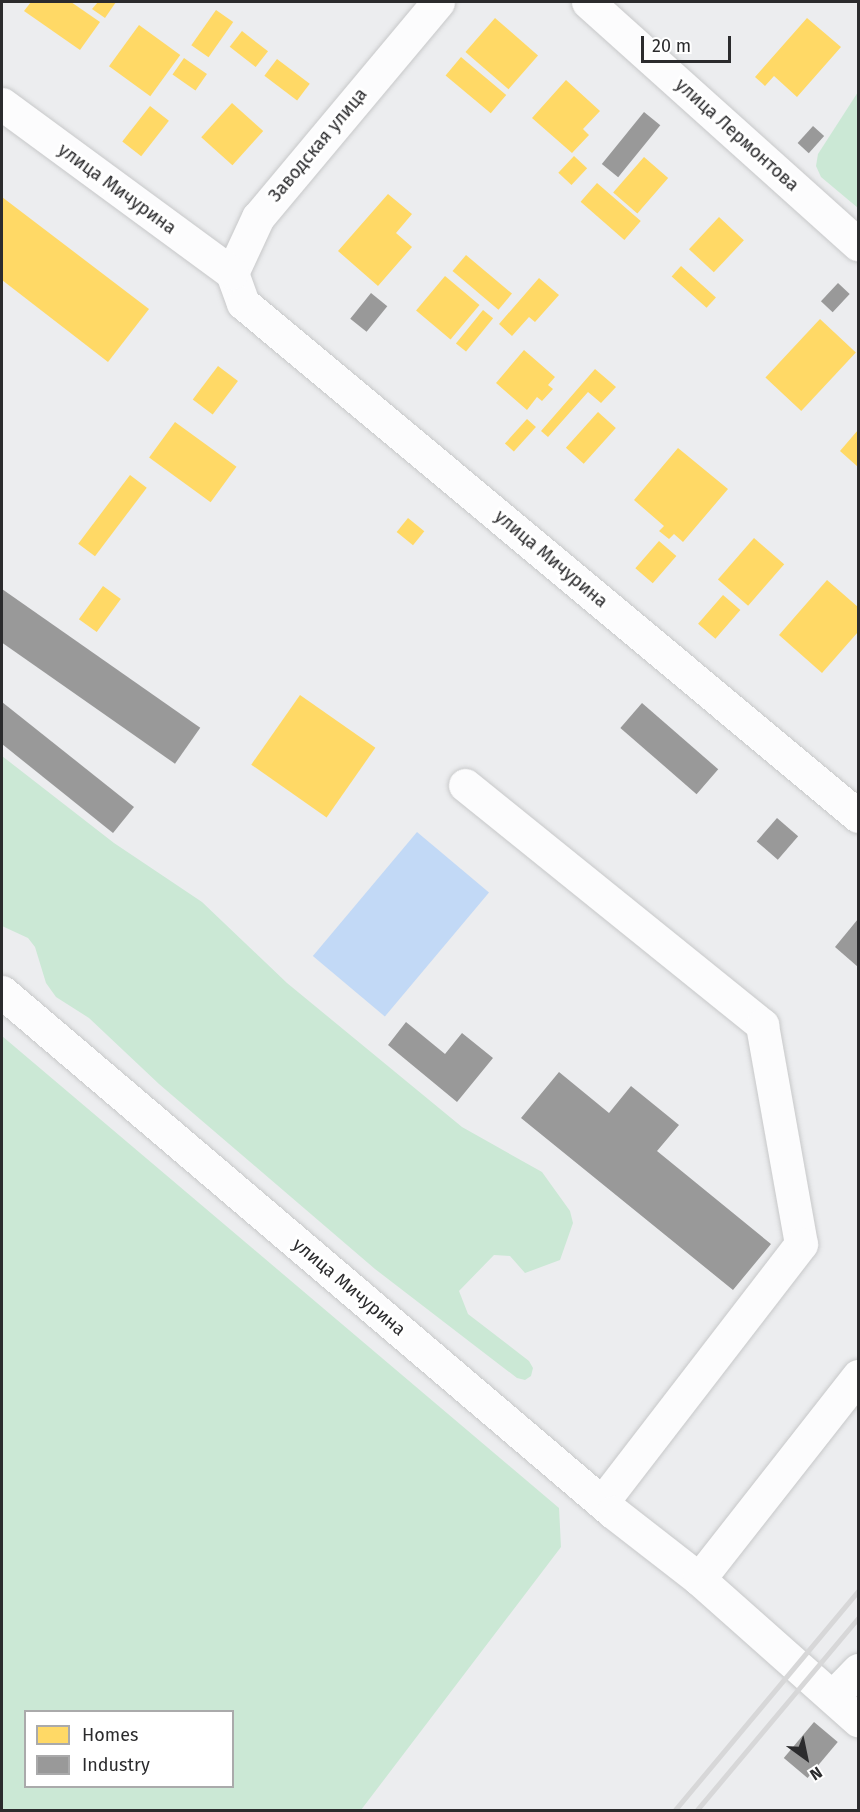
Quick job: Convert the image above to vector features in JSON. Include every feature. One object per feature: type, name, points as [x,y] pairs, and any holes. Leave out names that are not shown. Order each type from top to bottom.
[{"type":"street","name":"Заводская улица","points":[[238,288],[258,217],[438,2]]},
{"type":"street","name":"улица Лермонтова","points":[[588,2],[858,244]]},
{"type":"street","name":"улица Мичурина","points":[[2,104],[238,288],[858,816]]},
{"type":"street","points":[[465,785],[762,1025],[801,1244],[602,1503]]},
{"type":"street","name":"улица Мичурина","points":[[2,992],[602,1503],[699,1579],[858,1720]]},
{"type":"street","points":[[699,1579],[858,1376]]},
{"type":"street","points":[[833,1696],[858,1670]]},
{"type":"green space","points":[[858,92],[858,208],[821,177],[816,166],[818,154]]},
{"type":"green space","points":[[2,756],[114,843],[202,902],[287,983],[462,1127],[542,1172],[570,1211],[573,1223],[560,1260],[525,1273],[510,1256],[494,1255],[459,1291],[468,1314],[529,1361],[533,1368],[531,1376],[525,1380],[517,1378],[375,1269],[159,1084],[89,1018],[56,997],[46,983],[35,947],[28,938],[2,926]]},
{"type":"green space","points":[[2,1036],[559,1508],[561,1547],[361,1810],[2,1810]]},
{"type":"water","points":[[417,832],[489,892],[385,1017],[313,956]]},
{"type":"building: Homes","points":[[31,2],[71,2],[100,22],[80,50],[24,11]]},
{"type":"building: Homes","points":[[98,2],[116,2],[105,18],[92,9]]},
{"type":"building: Homes","points":[[216,10],[233,22],[209,57],[191,45]]},
{"type":"building: Homes","points":[[495,18],[538,55],[508,89],[465,52]]},
{"type":"building: Homes","points":[[807,18],[841,47],[797,97],[774,76],[765,86],[755,77]]},
{"type":"building: Homes","points":[[139,25],[180,55],[150,96],[109,66]]},
{"type":"building: Homes","points":[[242,31],[268,51],[256,67],[230,47]]},
{"type":"building: Homes","points":[[461,57],[506,95],[491,113],[446,75]]},
{"type":"building: Homes","points":[[184,58],[207,74],[195,90],[173,74]]},
{"type":"building: Homes","points":[[277,59],[310,84],[297,100],[264,76]]},
{"type":"building: Homes","points":[[566,80],[600,111],[583,129],[589,135],[572,153],[532,118]]},
{"type":"building: Homes","points":[[232,103],[263,131],[232,165],[201,137]]},
{"type":"building: Homes","points":[[150,106],[169,121],[141,156],[122,141]]},
{"type":"building: Homes","points":[[574,156],[587,168],[571,185],[558,173]]},
{"type":"building: Homes","points":[[644,157],[668,178],[637,213],[613,192]]},
{"type":"building: Homes","points":[[597,183],[641,221],[624,240],[581,202]]},
{"type":"building: Homes","points":[[388,194],[412,214],[396,233],[412,247],[378,286],[338,251]]},
{"type":"building: Homes","points":[[2,197],[149,309],[108,362],[2,280]]},
{"type":"building: Homes","points":[[719,217],[744,240],[714,272],[689,249]]},
{"type":"building: Homes","points":[[466,255],[512,294],[498,310],[453,271]]},
{"type":"building: Homes","points":[[681,266],[716,297],[707,308],[672,276]]},
{"type":"building: Homes","points":[[445,276],[479,305],[451,339],[416,310]]},
{"type":"building: Homes","points":[[539,278],[559,295],[535,322],[529,317],[512,336],[499,324]]},
{"type":"building: Homes","points":[[483,310],[493,318],[466,352],[456,343]]},
{"type":"building: Homes","points":[[820,319],[856,352],[801,411],[765,378]]},
{"type":"building: Homes","points":[[524,350],[555,377],[548,385],[553,389],[542,401],[537,397],[527,410],[496,383]]},
{"type":"building: Homes","points":[[218,366],[238,381],[213,415],[193,400]]},
{"type":"building: Homes","points":[[595,369],[616,387],[601,403],[588,392],[548,437],[541,431]]},
{"type":"building: Homes","points":[[598,412],[616,428],[584,464],[566,448]]},
{"type":"building: Homes","points":[[527,419],[536,427],[514,452],[505,444]]},
{"type":"building: Homes","points":[[175,422],[236,467],[211,502],[149,458]]},
{"type":"building: Homes","points":[[858,430],[858,467],[840,451]]},
{"type":"building: Homes","points":[[678,448],[728,489],[683,542],[674,534],[669,539],[659,531],[664,526],[634,500]]},
{"type":"building: Homes","points":[[130,475],[147,488],[95,556],[78,544]]},
{"type":"building: Homes","points":[[408,518],[424,531],[413,545],[397,532]]},
{"type":"building: Homes","points":[[754,538],[784,564],[748,606],[718,580]]},
{"type":"building: Homes","points":[[659,541],[676,556],[653,583],[635,568]]},
{"type":"building: Homes","points":[[827,580],[858,607],[858,632],[822,673],[779,635]]},
{"type":"building: Homes","points":[[103,586],[121,599],[97,632],[79,619]]},
{"type":"building: Homes","points":[[723,595],[740,610],[715,639],[698,624]]},
{"type":"building: Homes","points":[[300,695],[375,748],[327,817],[251,765]]},
{"type":"building: Industry","points":[[644,112],[660,125],[618,177],[602,164]]},
{"type":"building: Industry","points":[[813,126],[824,136],[809,153],[798,143]]},
{"type":"building: Industry","points":[[838,283],[850,294],[833,312],[821,301]]},
{"type":"building: Industry","points":[[371,293],[387,306],[367,332],[350,319]]},
{"type":"building: Industry","points":[[2,589],[200,728],[175,764],[2,643]]},
{"type":"building: Industry","points":[[2,702],[134,807],[113,833],[2,744]]},
{"type":"building: Industry","points":[[642,703],[718,769],[697,794],[620,728]]},
{"type":"building: Industry","points":[[777,818],[798,836],[778,860],[757,841]]},
{"type":"building: Industry","points":[[858,919],[858,967],[835,947]]},
{"type":"building: Industry","points":[[406,1022],[445,1054],[462,1033],[493,1058],[457,1102],[388,1045]]},
{"type":"building: Industry","points":[[559,1072],[609,1113],[631,1086],[679,1125],[657,1151],[771,1244],[733,1290],[521,1118]]},
{"type":"building: Industry","points":[[814,1722],[838,1742],[808,1778],[784,1758]]},
{"type":"railway","points":[[675,1810],[858,1591]]},
{"type":"railway","points":[[697,1810],[858,1618]]}]
